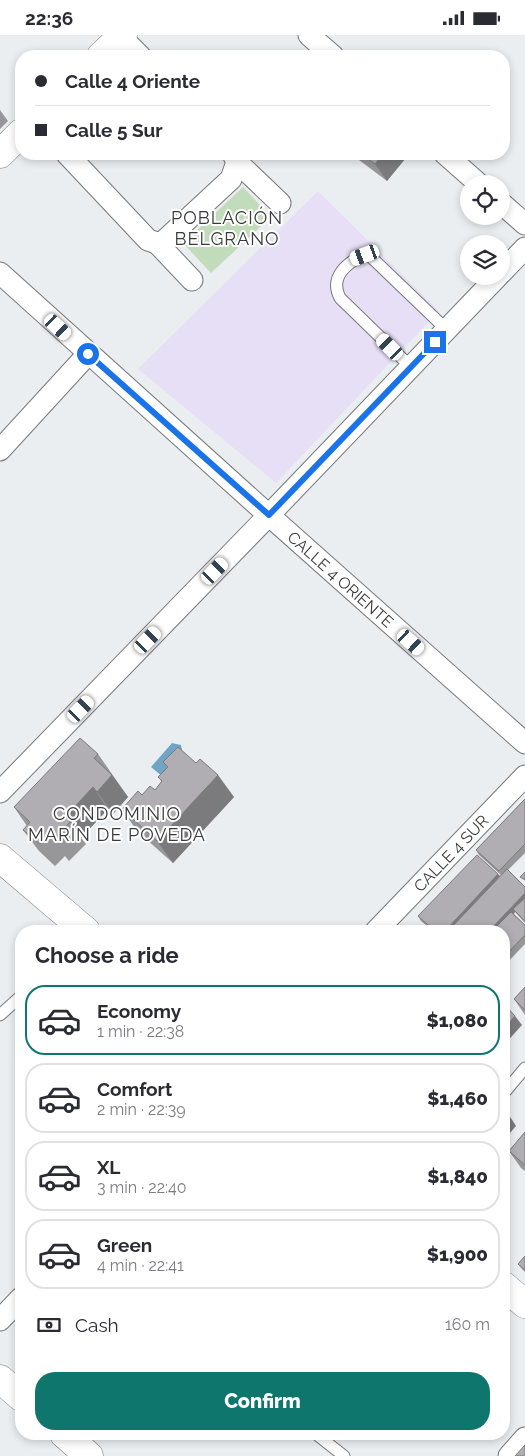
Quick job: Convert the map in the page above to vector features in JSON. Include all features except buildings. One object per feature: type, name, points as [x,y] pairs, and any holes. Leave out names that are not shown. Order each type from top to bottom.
[{"type":"street","points":[[309,35],[326,50]]},
{"type":"street","points":[[107,50],[122,36],[135,50]]},
{"type":"street","points":[[0,154],[15,139]]},
{"type":"street","points":[[73,160],[148,240],[157,243],[162,243],[231,179],[235,160]]},
{"type":"street","points":[[237,160],[280,203]]},
{"type":"street","points":[[452,160],[469,175]]},
{"type":"street","points":[[510,211],[525,224]]},
{"type":"street","points":[[157,243],[192,280]]},
{"type":"street","points":[[510,264],[525,248]]},
{"type":"street","name":"CALLE 4 ORIENTE","points":[[0,273],[88,354],[525,743]]},
{"type":"street","points":[[0,792],[490,285]]},
{"type":"street","points":[[0,449],[88,354]]},
{"type":"street","name":"CALLE 4 SUR","points":[[382,925],[525,776]]},
{"type":"street","points":[[0,859],[79,925]]},
{"type":"street","points":[[510,1291],[525,1304]]},
{"type":"street","points":[[0,1320],[15,1304]]},
{"type":"street","points":[[0,1379],[15,1392]]},
{"type":"street","points":[[509,1456],[525,1438]]},
{"type":"street","points":[[71,1440],[89,1456]]},
{"type":"lane","points":[[411,367],[340,298],[336,280],[340,274],[355,259],[365,255],[371,257],[447,330]]},
{"type":"lane","points":[[0,1015],[15,1001]]},
{"type":"lane","points":[[510,1086],[524,1068]]},
{"type":"lane","points":[[324,1440],[344,1456]]},
{"type":"shaded area","points":[[318,191],[439,311],[276,483],[138,369]]},
{"type":"green space","points":[[243,187],[271,217],[211,273],[183,243]]},
{"type":"water","points":[[172,743],[181,745],[183,755],[163,777],[151,767]]},
{"type":"district","name":"POBLACIÓN BELGRANO","points":[[227,227]]},
{"type":"district","name":"CONDOMINIO MARÍN DE POVEDA","points":[[117,824]]},
{"type":"route","points":[[88,354],[269,515],[435,342]]}]
